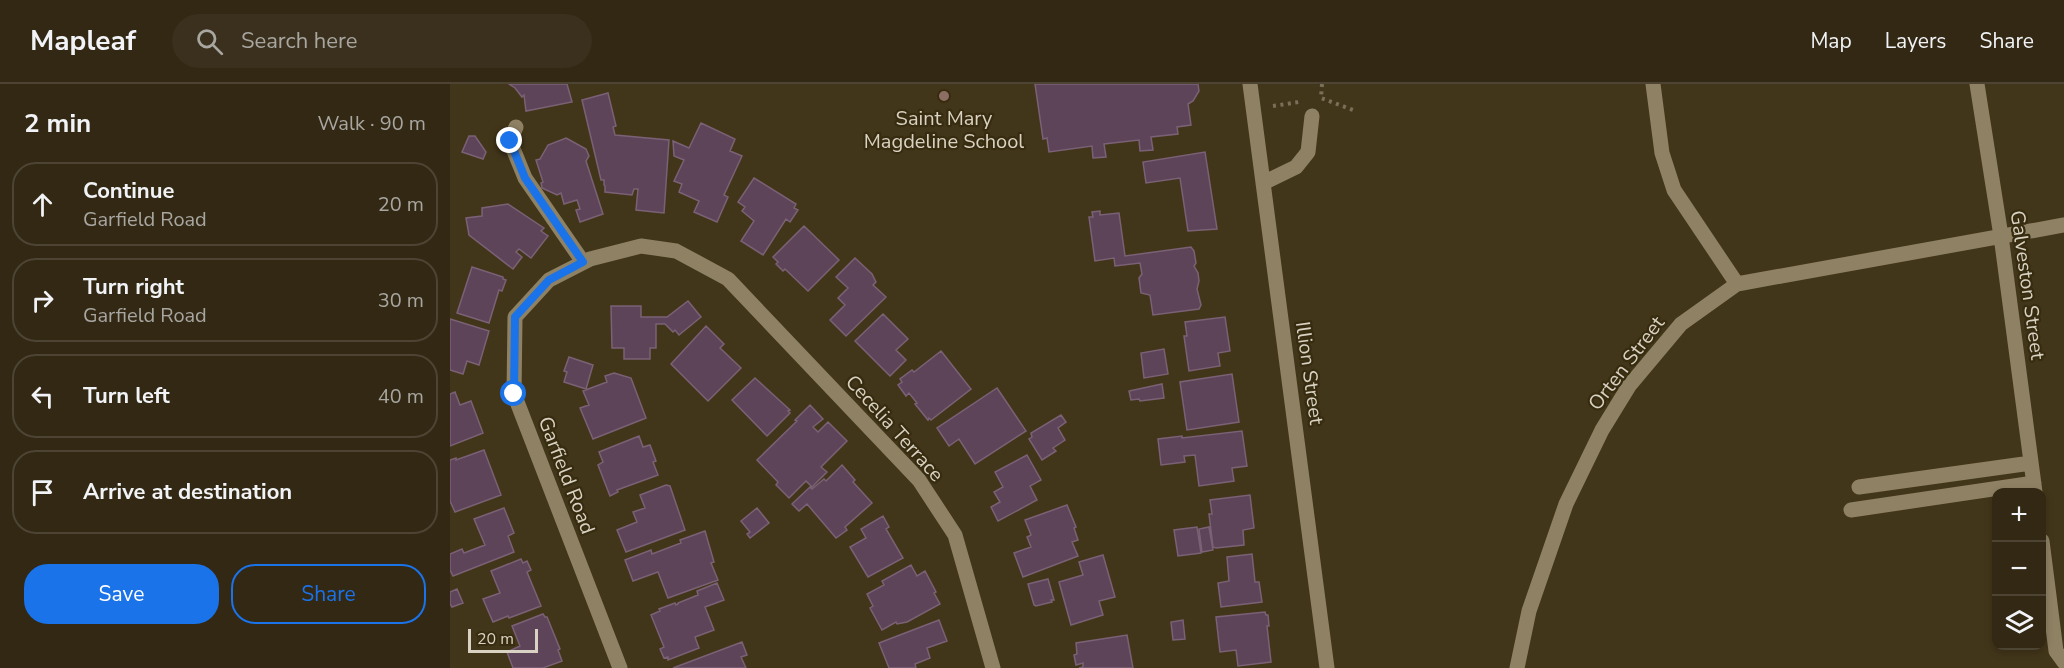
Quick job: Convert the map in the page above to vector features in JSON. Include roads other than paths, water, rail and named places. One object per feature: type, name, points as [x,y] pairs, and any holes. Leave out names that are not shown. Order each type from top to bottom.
[{"type":"street","name":"Illion Street","points":[[1250,84],[1327,668]]},
{"type":"street","points":[[1653,84],[1662,153],[1674,190],[1737,284]]},
{"type":"street","name":"Galveston Street","points":[[1977,84],[2001,236],[2034,488]]},
{"type":"street","points":[[1263,183],[1296,166],[1308,152],[1312,116]]},
{"type":"street","points":[[516,127],[510,141],[525,178],[583,262]]},
{"type":"street","name":"Orten Street","points":[[1517,668],[1529,611],[1566,504],[1602,430],[1629,386],[1681,324],[1737,284],[2064,225]]},
{"type":"street","name":"Garfield Road","points":[[620,668],[514,394],[515,317],[549,280],[590,259],[640,246],[676,251],[728,279]]},
{"type":"street","name":"Cecelia Terrace","points":[[728,279],[919,480],[955,535],[993,668]]},
{"type":"street","points":[[1858,487],[2031,463]]},
{"type":"street","points":[[1851,510],[1992,493]]},
{"type":"street","points":[[2042,542],[2056,651],[2064,662]]},
{"type":"place","name":"Saint Mary Magdeline School","points":[[944,96]]}]
